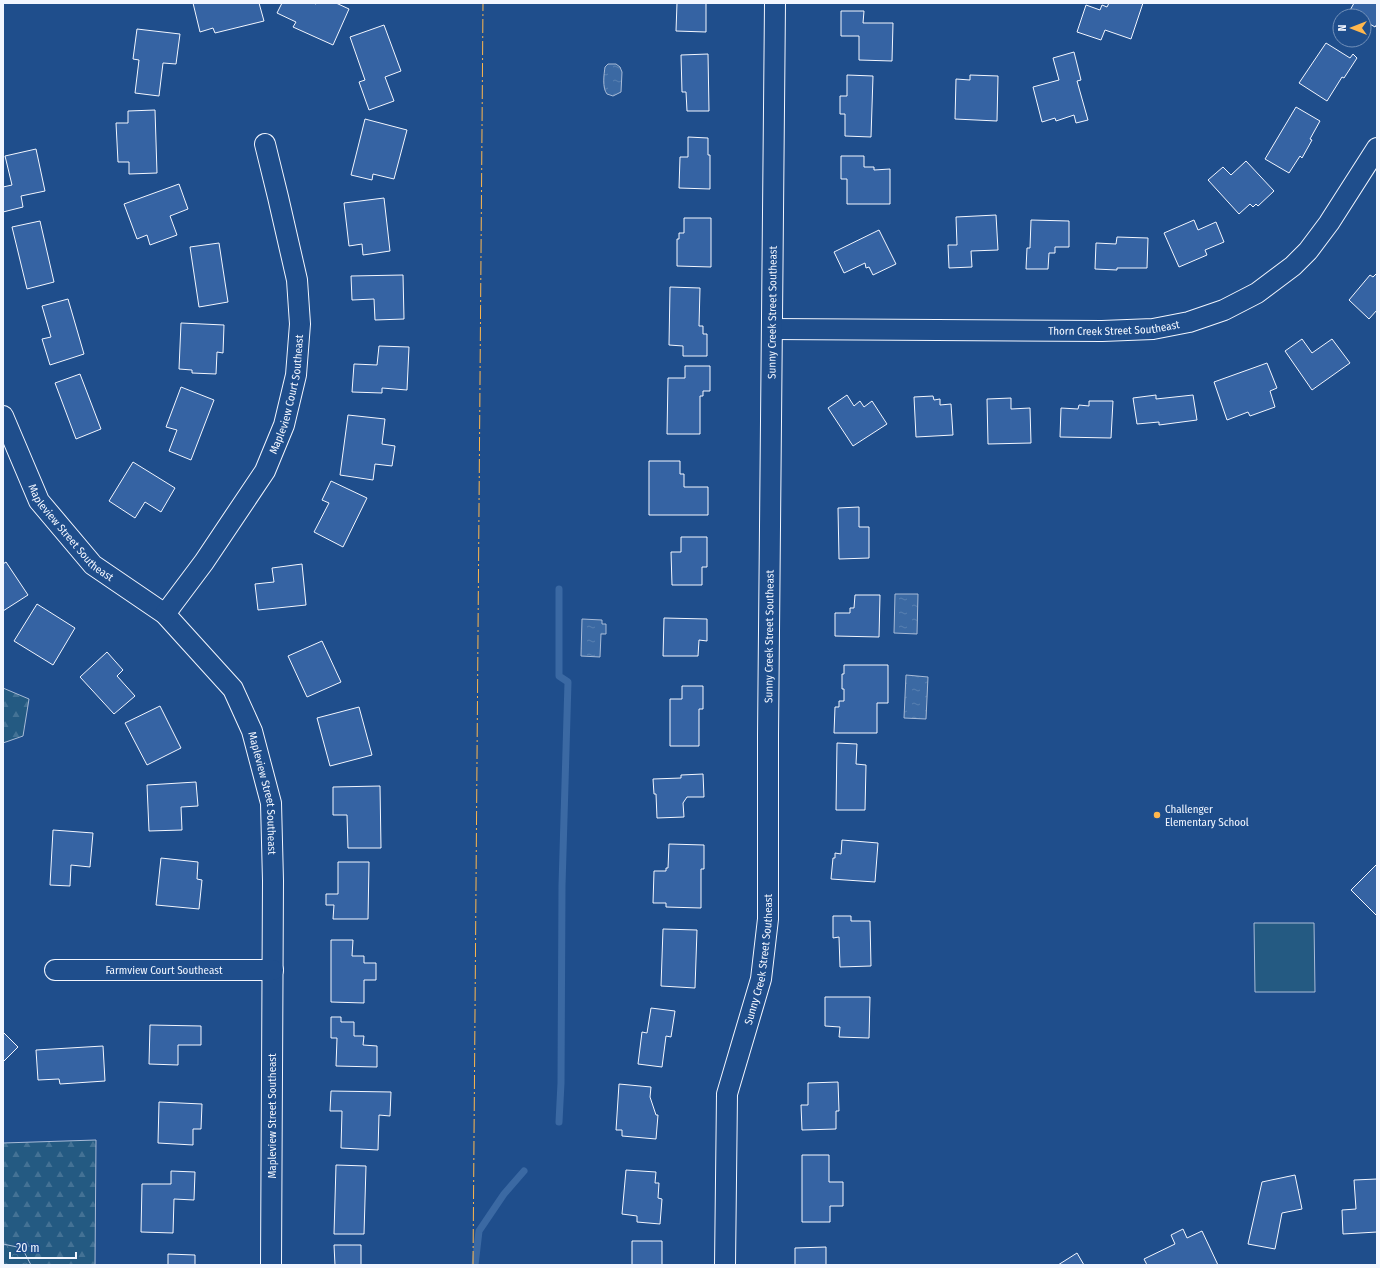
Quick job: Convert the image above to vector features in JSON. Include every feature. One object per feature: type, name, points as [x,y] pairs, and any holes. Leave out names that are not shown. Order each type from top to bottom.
[{"type":"street","name":"Sunny Creek Street Southeast","points":[[725,1265],[727,1094],[761,979],[768,919],[768,736],[775,3]]},
{"type":"street","name":"Mapleview Court Southeast","points":[[165,614],[204,562],[265,472],[284,425],[296,375],[300,324],[297,280],[265,144]]},
{"type":"street","name":"Thorn Creek Street Southeast","points":[[773,329],[1102,332],[1153,329],[1189,322],[1224,310],[1256,293],[1293,266],[1308,251],[1329,223],[1377,148]]},
{"type":"street","name":"Mapleview Street Southeast","points":[[3,416],[39,501],[92,565],[165,614],[233,689],[252,731],[271,803],[273,881],[271,1265]]},
{"type":"street","name":"Farmview Court Southeast","points":[[55,970],[273,970]]},
{"type":"green space","points":[[3,688],[29,699],[23,736],[3,743]]},
{"type":"green space","points":[[1254,923],[1314,923],[1315,992],[1255,992]]},
{"type":"green space","points":[[96,1140],[95,1265],[3,1265],[3,1143]]},
{"type":"green space","points":[[3,1244],[22,1248],[31,1265],[3,1265]]},
{"type":"water","points":[[608,64],[616,64],[620,67],[622,72],[621,92],[613,96],[607,94],[604,88],[605,67]]},
{"type":"water","points":[[895,594],[918,594],[917,634],[894,633]]},
{"type":"water","points":[[582,619],[602,620],[602,624],[606,624],[606,634],[601,634],[600,657],[581,656]]},
{"type":"water","points":[[906,675],[928,677],[926,719],[904,718]]},
{"type":"building","points":[[193,3],[259,3],[264,21],[215,33],[213,28],[200,32]]},
{"type":"building","points":[[282,3],[336,3],[349,9],[333,45],[293,27],[296,22],[277,13]]},
{"type":"building","points":[[677,3],[706,3],[706,32],[676,31]]},
{"type":"building","points":[[1109,3],[1143,3],[1131,39],[1105,30],[1101,40],[1077,32],[1086,5],[1100,10],[1102,5],[1107,7]]},
{"type":"building","points":[[1354,3],[1377,3],[1377,24],[1375,27],[1372,25],[1372,8],[1351,8]]},
{"type":"building","points":[[841,11],[864,11],[863,23],[893,23],[892,61],[859,60],[859,36],[841,36]]},
{"type":"building","points":[[384,25],[401,71],[385,77],[394,101],[369,110],[359,82],[365,80],[350,37]]},
{"type":"building","points":[[137,29],[180,34],[176,64],[163,63],[159,96],[135,93],[139,60],[133,59]]},
{"type":"building","points":[[1326,43],[1350,58],[1353,54],[1357,58],[1344,78],[1342,77],[1327,101],[1299,83]]},
{"type":"building","points":[[1074,52],[1081,80],[1077,81],[1088,120],[1076,123],[1074,115],[1056,121],[1055,118],[1042,122],[1033,87],[1059,80],[1053,58]]},
{"type":"building","points":[[708,54],[709,111],[687,111],[686,92],[682,92],[681,55]]},
{"type":"building","points":[[847,75],[873,76],[871,137],[845,136],[845,114],[840,114],[840,96],[847,96]]},
{"type":"building","points":[[970,75],[998,76],[997,121],[955,119],[956,79],[970,80]]},
{"type":"building","points":[[1296,107],[1320,121],[1302,158],[1300,156],[1289,173],[1265,159]]},
{"type":"building","points":[[155,110],[157,173],[129,174],[129,162],[118,162],[116,123],[128,123],[128,111]]},
{"type":"building","points":[[365,119],[407,130],[394,179],[373,174],[372,180],[351,175]]},
{"type":"building","points":[[688,137],[708,138],[708,155],[710,155],[710,189],[679,188],[680,157],[688,157]]},
{"type":"building","points":[[36,149],[45,191],[21,196],[23,207],[3,212],[3,187],[12,185],[5,156]]},
{"type":"building","points":[[841,156],[864,156],[864,167],[874,167],[874,170],[890,169],[890,204],[847,204],[847,179],[841,179]]},
{"type":"building","points":[[1246,161],[1274,191],[1258,206],[1256,204],[1253,207],[1250,204],[1239,214],[1208,180],[1223,167],[1231,175]]},
{"type":"building","points":[[179,184],[188,209],[170,216],[177,235],[150,245],[147,235],[137,239],[124,204]]},
{"type":"building","points":[[384,198],[390,251],[363,255],[362,244],[349,246],[344,203]]},
{"type":"building","points":[[996,215],[998,250],[971,251],[972,267],[949,268],[948,245],[957,245],[956,217]]},
{"type":"building","points":[[684,218],[711,218],[711,267],[677,266],[677,239],[679,239],[679,233],[684,233]]},
{"type":"building","points":[[1031,220],[1069,221],[1069,247],[1055,247],[1055,253],[1049,253],[1048,269],[1026,269],[1027,248],[1030,248]]},
{"type":"building","points":[[1194,220],[1198,230],[1216,222],[1224,242],[1205,250],[1207,255],[1179,267],[1164,233]]},
{"type":"building","points":[[40,221],[54,282],[27,289],[12,227]]},
{"type":"building","points":[[879,230],[896,264],[873,275],[869,267],[866,268],[865,263],[844,273],[834,252]]},
{"type":"building","points":[[1117,237],[1148,238],[1147,268],[1117,268],[1117,270],[1095,269],[1096,243],[1116,244]]},
{"type":"building","points":[[219,243],[228,302],[199,307],[190,247]]},
{"type":"building","points":[[1377,273],[1377,310],[1369,319],[1349,300],[1370,275],[1373,277]]},
{"type":"building","points":[[403,275],[404,319],[375,320],[374,299],[352,300],[351,276]]},
{"type":"building","points":[[670,287],[700,288],[699,326],[703,326],[703,334],[707,334],[707,356],[683,356],[683,346],[669,345]]},
{"type":"building","points":[[68,299],[84,354],[50,365],[42,339],[51,337],[42,306]]},
{"type":"building","points":[[181,323],[224,325],[223,353],[217,352],[216,374],[192,373],[192,370],[179,369]]},
{"type":"building","points":[[1302,339],[1312,353],[1332,339],[1350,363],[1312,390],[1285,351]]},
{"type":"building","points":[[379,346],[409,347],[407,390],[382,388],[382,393],[352,392],[354,364],[377,365]]},
{"type":"building","points":[[1267,363],[1277,388],[1270,391],[1275,407],[1250,416],[1248,412],[1227,420],[1214,382]]},
{"type":"building","points":[[685,366],[710,366],[710,391],[703,391],[703,396],[700,396],[700,434],[667,434],[668,378],[685,378]]},
{"type":"building","points":[[80,374],[101,429],[76,439],[55,383]]},
{"type":"building","points":[[181,387],[214,400],[191,460],[169,451],[177,430],[166,427]]},
{"type":"building","points":[[847,395],[854,406],[860,401],[864,407],[872,401],[887,424],[853,446],[828,408]]},
{"type":"building","points":[[1156,395],[1156,399],[1193,395],[1197,420],[1159,425],[1159,422],[1137,424],[1133,398]]},
{"type":"building","points":[[933,396],[934,400],[940,399],[940,405],[951,404],[953,435],[916,437],[914,397]]},
{"type":"building","points":[[1011,398],[1011,409],[1030,408],[1031,443],[988,444],[987,399]]},
{"type":"building","points":[[1089,401],[1113,401],[1111,438],[1060,437],[1061,408],[1078,409],[1079,405],[1089,406]]},
{"type":"building","points":[[348,415],[385,419],[382,444],[395,446],[392,466],[375,464],[373,480],[340,475]]},
{"type":"building","points":[[649,461],[680,461],[680,474],[684,474],[684,487],[708,487],[708,515],[649,515]]},
{"type":"building","points":[[133,462],[175,488],[161,512],[145,502],[135,518],[109,501]]},
{"type":"building","points":[[331,481],[367,498],[343,547],[314,532],[329,503],[322,500]]},
{"type":"building","points":[[859,507],[859,527],[869,527],[869,558],[839,559],[838,508]]},
{"type":"building","points":[[681,537],[707,537],[707,567],[702,567],[702,585],[672,585],[671,552],[681,552]]},
{"type":"building","points":[[6,562],[28,595],[3,611],[3,564]]},
{"type":"building","points":[[302,564],[306,605],[258,610],[255,584],[274,582],[272,568]]},
{"type":"building","points":[[855,595],[880,595],[879,637],[835,636],[835,613],[850,613],[850,608],[854,608]]},
{"type":"building","points":[[37,604],[75,628],[53,665],[14,641]]},
{"type":"building","points":[[664,618],[707,619],[707,641],[699,640],[698,656],[663,656]]},
{"type":"building","points":[[322,641],[341,682],[307,697],[288,656]]},
{"type":"building","points":[[107,652],[123,670],[117,676],[135,696],[114,714],[80,677]]},
{"type":"building","points":[[844,665],[888,665],[888,703],[877,703],[877,733],[834,733],[835,707],[839,707],[839,701],[844,701],[842,674],[844,674]]},
{"type":"building","points":[[682,686],[703,686],[703,709],[699,709],[699,746],[670,746],[670,699],[682,699]]},
{"type":"building","points":[[160,706],[181,748],[147,765],[125,723]]},
{"type":"building","points":[[359,707],[372,755],[330,766],[317,718]]},
{"type":"building","points":[[837,743],[857,744],[856,764],[866,765],[865,810],[836,810]]},
{"type":"building","points":[[703,774],[704,797],[687,797],[683,803],[684,817],[657,818],[656,794],[654,794],[653,779],[681,778],[681,775]]},
{"type":"building","points":[[196,782],[198,806],[181,807],[182,830],[149,831],[147,785]]},
{"type":"building","points":[[380,786],[381,848],[348,848],[347,815],[333,815],[333,787]]},
{"type":"building","points":[[53,830],[93,833],[90,867],[71,865],[70,886],[50,885]]},
{"type":"building","points":[[842,840],[878,843],[875,882],[831,879],[833,858],[835,858],[835,853],[841,854]]},
{"type":"building","points":[[669,844],[704,845],[704,869],[701,869],[701,908],[666,907],[666,903],[653,903],[654,871],[666,871],[666,868],[668,868]]},
{"type":"building","points":[[161,858],[198,862],[197,879],[202,880],[199,909],[156,905]]},
{"type":"building","points":[[338,862],[369,862],[368,919],[333,919],[334,905],[326,905],[326,894],[338,894]]},
{"type":"building","points":[[1377,864],[1377,916],[1351,890]]},
{"type":"building","points":[[833,916],[851,916],[851,921],[870,921],[871,966],[840,967],[839,937],[833,938]]},
{"type":"building","points":[[663,929],[697,930],[695,988],[661,986]]},
{"type":"building","points":[[331,940],[353,940],[352,956],[364,956],[364,963],[376,963],[376,980],[364,980],[364,1003],[331,1002]]},
{"type":"building","points":[[825,997],[870,997],[869,1038],[839,1037],[840,1027],[825,1026]]},
{"type":"building","points":[[651,1008],[675,1011],[671,1037],[666,1036],[662,1067],[638,1064],[642,1032],[647,1033]]},
{"type":"building","points":[[331,1017],[341,1017],[341,1022],[354,1022],[354,1036],[364,1036],[363,1045],[377,1046],[377,1067],[336,1066],[337,1038],[331,1038]]},
{"type":"building","points":[[150,1025],[201,1026],[201,1045],[178,1045],[178,1065],[149,1064]]},
{"type":"building","points":[[3,1032],[18,1047],[3,1062]]},
{"type":"building","points":[[103,1046],[105,1081],[60,1084],[59,1079],[38,1080],[36,1050]]},
{"type":"building","points":[[838,1082],[839,1111],[836,1111],[836,1129],[802,1130],[801,1105],[808,1105],[808,1083]]},
{"type":"building","points":[[619,1084],[651,1087],[650,1097],[656,1115],[658,1115],[656,1139],[622,1136],[622,1130],[616,1130]]},
{"type":"building","points":[[331,1091],[391,1092],[390,1116],[379,1115],[378,1150],[341,1148],[342,1111],[330,1111]]},
{"type":"building","points":[[159,1102],[202,1104],[201,1129],[193,1129],[193,1145],[158,1143]]},
{"type":"building","points":[[802,1155],[829,1155],[829,1182],[843,1182],[843,1206],[830,1206],[830,1222],[802,1222]]},
{"type":"building","points":[[336,1165],[366,1166],[364,1234],[334,1234]]},
{"type":"building","points":[[626,1170],[656,1172],[655,1183],[659,1183],[658,1198],[662,1199],[660,1224],[637,1222],[637,1216],[622,1214]]},
{"type":"building","points":[[171,1171],[195,1172],[194,1200],[174,1199],[173,1233],[141,1232],[142,1184],[171,1184]]},
{"type":"building","points":[[1295,1175],[1302,1209],[1282,1213],[1275,1249],[1248,1244],[1262,1182]]},
{"type":"building","points":[[1377,1179],[1377,1232],[1343,1234],[1342,1210],[1356,1209],[1354,1180]]},
{"type":"building","points":[[1183,1229],[1187,1238],[1202,1231],[1218,1265],[1147,1265],[1144,1259],[1175,1244],[1171,1235]]},
{"type":"building","points":[[632,1241],[662,1241],[662,1265],[632,1265]]},
{"type":"building","points":[[334,1245],[361,1245],[361,1265],[335,1265]]},
{"type":"building","points":[[826,1247],[826,1265],[795,1265],[795,1248]]},
{"type":"building","points":[[1077,1253],[1084,1265],[1058,1265]]},
{"type":"building","points":[[168,1254],[195,1255],[195,1265],[168,1265]]},
{"type":"waterway","points":[[559,589],[559,676],[568,682],[562,886],[561,1083],[559,1122]]},
{"type":"waterway","points":[[475,1265],[479,1231],[504,1194],[524,1171]]},
{"type":"power","points":[[473,1265],[483,3]]},
{"type":"place","name":"Challenger Elementary School","points":[[1157,815]]}]
